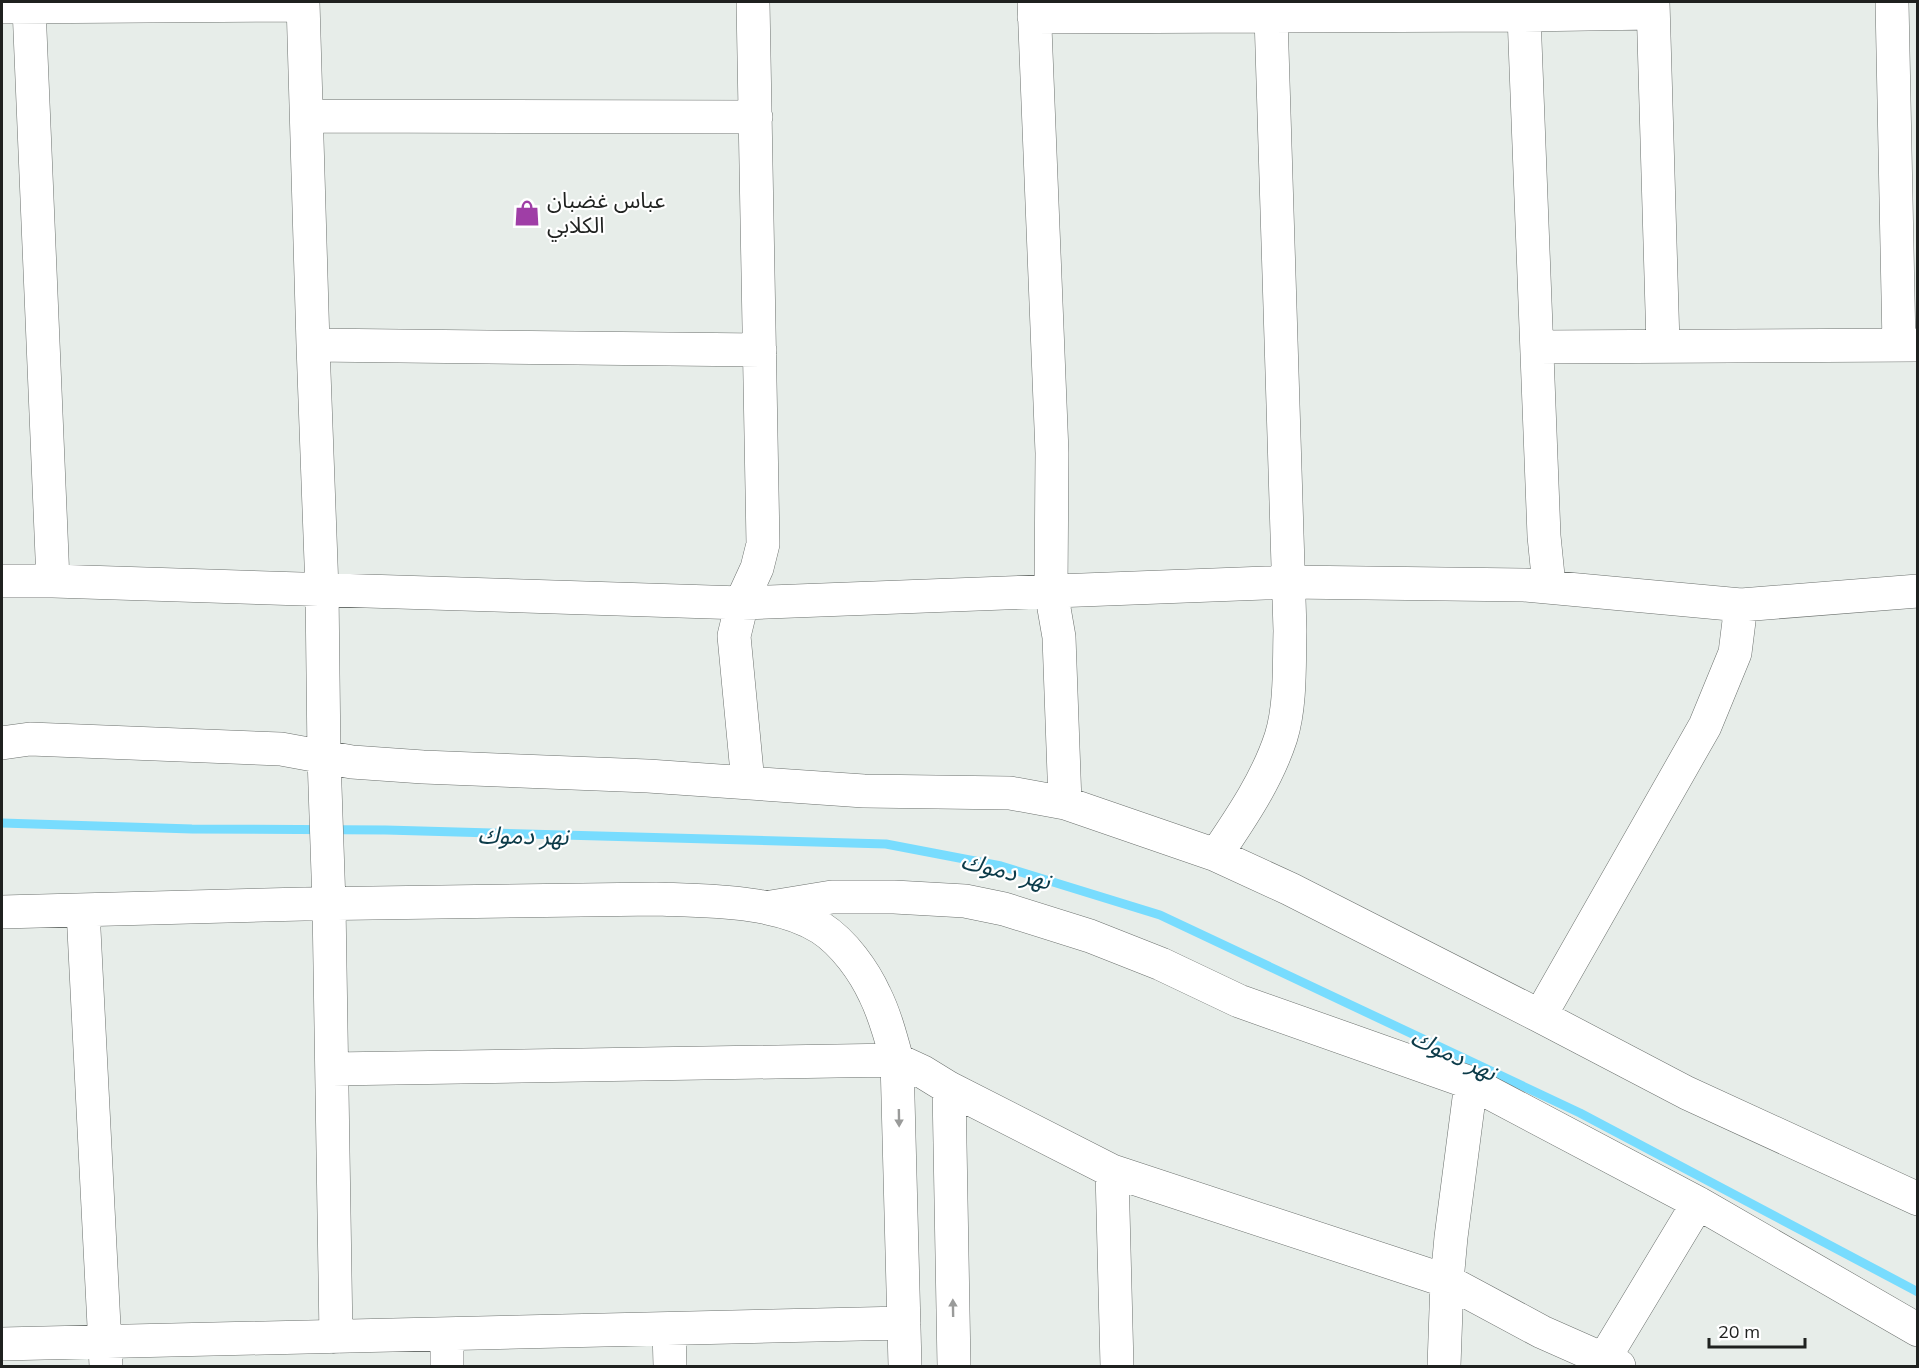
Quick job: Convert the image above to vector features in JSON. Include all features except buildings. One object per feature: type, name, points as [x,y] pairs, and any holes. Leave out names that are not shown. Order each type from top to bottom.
[{"type":"street","points":[[748,783],[734,636],[742,603],[758,568],[763,544],[753,2]]},
{"type":"street","points":[[1537,347],[1908,345],[1892,2]]},
{"type":"street","points":[[53,581],[15,7],[303,3],[322,590],[336,1336]]},
{"type":"street","points":[[1065,803],[1059,637],[1051,591],[1052,453],[1034,9],[1271,16],[1524,15],[1653,7],[1663,345]]},
{"type":"street","points":[[1524,15],[1544,536],[1550,586]]},
{"type":"street","points":[[1216,855],[1260,787],[1281,736],[1288,695],[1289,582],[1271,16]]},
{"type":"street","points":[[307,116],[756,117]]},
{"type":"street","points":[[313,345],[760,350]]},
{"type":"street","points":[[2,581],[742,603],[1289,582],[1550,586],[1742,605],[1917,591]]},
{"type":"street","points":[[1540,1016],[1705,726],[1735,653],[1742,605]]},
{"type":"street","points":[[2,743],[30,739],[281,749],[351,762],[423,767],[648,776],[864,791],[1010,793],[1065,803],[1216,855],[1290,889],[1688,1093],[1917,1199]]},
{"type":"street","points":[[767,908],[832,897],[894,897],[965,901],[1004,909],[1090,936],[1161,964],[1239,1001],[1472,1083],[1698,1203],[1917,1330]]},
{"type":"street","points":[[2,912],[656,899],[712,901],[767,908],[797,917],[821,928],[862,970],[886,1021],[897,1060],[905,1366]]},
{"type":"street","points":[[83,910],[105,1354]]},
{"type":"street","points":[[332,1069],[897,1060],[923,1071],[949,1088],[1112,1171],[1447,1281],[1542,1332],[1612,1363],[1698,1203]]},
{"type":"street","points":[[1444,1366],[1451,1237],[1472,1083]]},
{"type":"street","points":[[949,1088],[954,1366]]},
{"type":"street","points":[[1112,1171],[1117,1366]]},
{"type":"street","points":[[2,1344],[105,1354],[336,1336],[904,1323]]},
{"type":"street","points":[[669,1329],[670,1366]]},
{"type":"street","points":[[447,1334],[447,1366]]},
{"type":"waterway","name":"نهر دموك","points":[[2,823],[192,829],[386,830],[886,844],[1001,866],[1160,915],[1580,1113],[1918,1292]]},
{"type":"place","name":"عباس غضبان الكلابي","points":[[527,213]]}]
